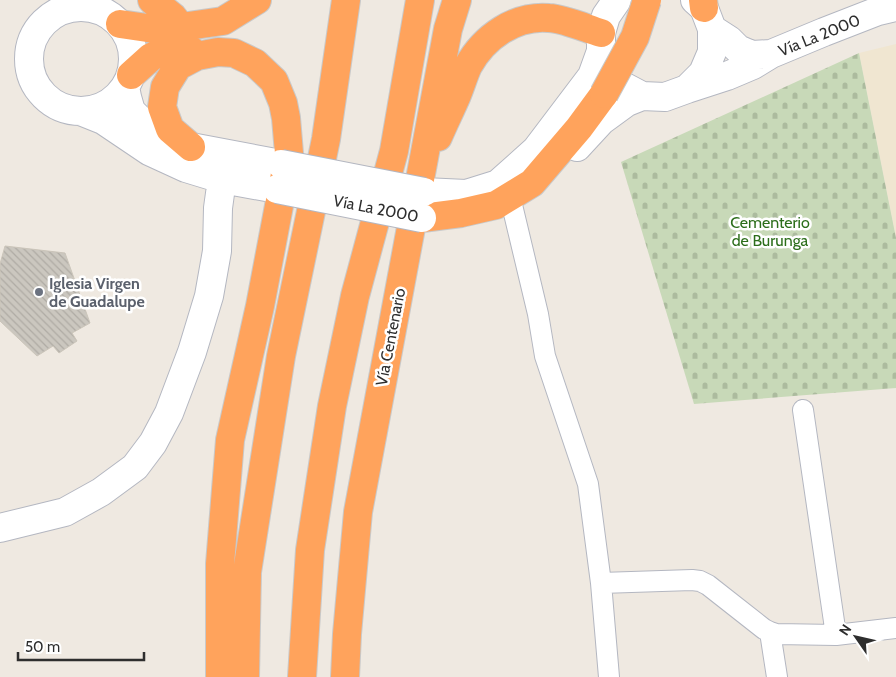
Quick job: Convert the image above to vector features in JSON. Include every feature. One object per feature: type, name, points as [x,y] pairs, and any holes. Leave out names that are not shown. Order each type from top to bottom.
[{"type":"highway","points":[[152,0],[173,17],[181,27]]},
{"type":"highway","points":[[111,12],[154,29],[181,27],[223,21],[257,0]]},
{"type":"highway","points":[[326,139],[346,0]]},
{"type":"highway","points":[[245,677],[247,572],[281,356],[326,139],[359,0]]},
{"type":"highway","points":[[302,677],[310,550],[332,406],[356,296],[394,152],[420,0]]},
{"type":"highway","name":"Vía Centenario","points":[[345,677],[358,512],[422,195],[448,29],[457,0]]},
{"type":"highway","points":[[601,42],[581,27],[551,18],[536,17],[520,21],[500,30],[480,48],[468,66],[422,195],[461,213],[496,205],[532,182],[579,128],[604,94],[635,36],[647,0]]},
{"type":"highway","points":[[128,81],[151,56],[174,47],[187,47],[197,56]]},
{"type":"highway","points":[[191,147],[170,128],[162,107],[165,87],[178,66],[197,56],[218,52],[234,53],[255,62],[274,81],[283,103],[289,153],[260,306],[230,440],[220,564],[220,677]]},
{"type":"street","name":"Vía La 2000","points":[[83,112],[103,120],[149,151],[186,168],[222,179],[279,177],[422,195],[466,194],[498,184],[536,150],[592,76],[606,16],[617,0]]},
{"type":"street","points":[[75,3],[111,12],[130,40],[133,57],[128,81],[114,100],[100,108],[83,112],[66,110],[50,102],[38,89],[30,73],[28,55],[33,38],[43,23],[57,12],[75,3]]},
{"type":"street","name":"Vía La 2000","points":[[422,195],[457,222],[493,216],[522,200],[548,178],[601,121],[627,102],[642,96],[665,97],[727,76],[753,65],[771,54],[824,32],[878,11],[896,7]]},
{"type":"street","name":"Vía La 2000","points":[[704,9],[738,49],[752,55],[771,54]]},
{"type":"street","points":[[686,89],[703,73],[712,52],[704,9]]},
{"type":"street","points":[[601,42],[608,71],[623,86],[642,96]]},
{"type":"street","name":"Vía La 2000","points":[[128,81],[127,97],[132,110],[143,123],[191,147],[279,177]]},
{"type":"street","points":[[0,528],[65,512],[101,492],[135,467],[153,443],[169,413],[192,352],[209,296],[217,250],[218,208],[222,179]]},
{"type":"street","points":[[512,205],[538,314],[545,356],[588,484],[601,583],[609,677]]},
{"type":"street","points":[[803,410],[836,635]]},
{"type":"street","points":[[601,583],[700,581],[770,632],[776,634],[836,635],[896,628]]},
{"type":"street","points":[[770,632],[776,677]]},
{"type":"shaded area","points":[[896,44],[896,238],[859,53]]},
{"type":"green space","name":"Cementerio de Burunga","points":[[859,53],[896,238],[896,388],[694,404],[621,162]]},
{"type":"building","name":"Iglesia Virgen de Guadalupe","points":[[5,246],[65,253],[90,323],[72,333],[77,341],[59,353],[53,346],[37,356],[0,321],[0,264]]},
{"type":"place","name":"Iglesia Virgen de Guadalupe","points":[[39,292]]}]
